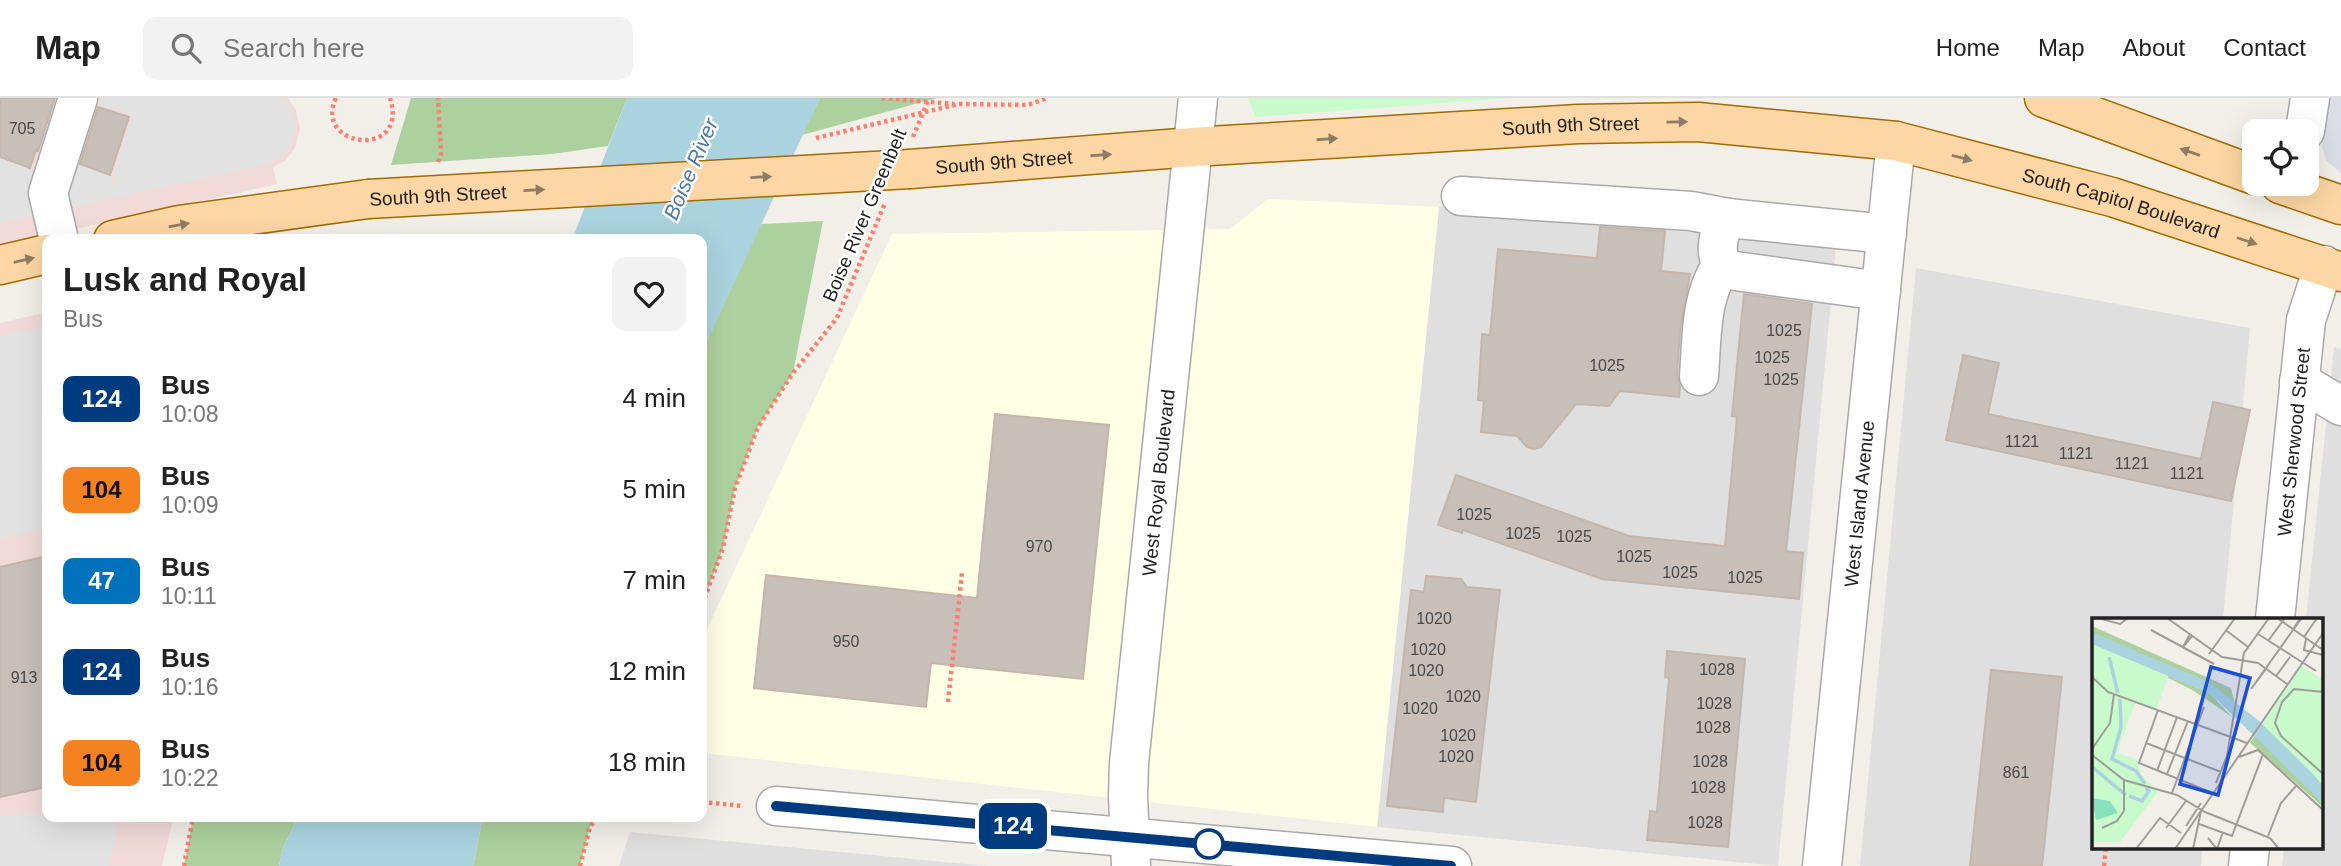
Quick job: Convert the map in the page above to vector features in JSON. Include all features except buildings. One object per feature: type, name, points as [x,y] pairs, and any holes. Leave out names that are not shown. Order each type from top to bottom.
[{"type":"main road","points":[[2044,98],[2242,169]]},
{"type":"main road","name":"South 9th Street","points":[[139,234],[179,225],[368,199],[902,171],[1193,147],[1578,124],[1698,122],[1896,141]]},
{"type":"main road","name":"South Capitol Boulevard","points":[[1896,141],[2112,197],[2332,269]]},
{"type":"main road","points":[[2316,196],[2341,205]]},
{"type":"main road","points":[[0,265],[42,255]]},
{"type":"street","points":[[58,234],[48,193],[78,98]]},
{"type":"street","name":"West Royal Boulevard","points":[[1130,851],[1129,763],[1198,98]]},
{"type":"street","points":[[2307,119],[2310,98]]},
{"type":"street","name":"West Island Avenue","points":[[1822,866],[1896,141]]},
{"type":"street","points":[[1461,196],[1691,211],[1728,218],[1887,234]]},
{"type":"street","points":[[1728,218],[1720,236],[1718,258],[1721,266],[1728,270],[1881,291]]},
{"type":"street","points":[[1699,376],[1705,299],[1711,281],[1721,266]]},
{"type":"street","name":"West Sherwood Street","points":[[2274,618],[2306,320],[2332,269]]},
{"type":"street","points":[[2299,382],[2341,405]]},
{"type":"street","points":[[776,806],[1130,851],[1452,866]]},
{"type":"street","points":[[2248,866],[2250,848]]},
{"type":"path","points":[[337,98],[333,114],[341,132],[357,141],[376,139],[390,126],[393,116],[390,98]]},
{"type":"path","points":[[882,98],[959,104],[1028,105],[1047,98]]},
{"type":"path","name":"Boise River Greenbelt","points":[[707,591],[723,548],[735,488],[758,427],[793,373],[837,318],[902,171],[929,98]]},
{"type":"path","points":[[806,140],[959,104]]},
{"type":"path","points":[[948,702],[962,573]]},
{"type":"path","points":[[707,802],[776,806]]},
{"type":"path","points":[[184,866],[192,822]]},
{"type":"path","points":[[580,866],[594,822]]},
{"type":"path","points":[[2104,866],[2106,848]]},
{"type":"shaded area","points":[[0,98],[288,98],[296,110],[300,129],[295,148],[285,161],[273,167],[277,184],[54,234],[42,234],[42,237],[0,246]]},
{"type":"shaded area","points":[[81,98],[284,98],[295,122],[294,138],[289,149],[278,160],[268,164],[0,223],[0,157],[30,168],[74,162],[111,175],[117,190],[114,174],[133,116]]},
{"type":"shaded area","points":[[2327,98],[2341,98],[2341,173],[2326,160],[2322,147]]},
{"type":"shaded area","points":[[1268,199],[1439,207],[1377,827],[707,754],[707,629],[892,234],[1230,229]]},
{"type":"shaded area","points":[[1439,207],[1836,247],[1778,866],[1377,827]]},
{"type":"shaded area","points":[[1916,268],[2250,328],[2223,618],[2092,618],[2092,848],[2202,848],[2201,866],[1860,866]]},
{"type":"shaded area","points":[[42,313],[42,822],[173,822],[162,866],[0,866],[0,323]]},
{"type":"shaded area","points":[[42,328],[42,529],[0,539],[0,336]]},
{"type":"shaded area","points":[[2334,347],[2341,349],[2341,866],[2282,866],[2284,848],[2324,848],[2324,618],[2306,618]]},
{"type":"shaded area","points":[[42,814],[42,822],[119,822],[109,866],[0,866],[0,815]]},
{"type":"shaded area","points":[[630,832],[986,866],[619,866]]},
{"type":"green space","points":[[411,98],[627,98],[608,146],[552,154],[391,165]]},
{"type":"green space","points":[[820,98],[937,98],[802,135]]},
{"type":"green space","points":[[1248,98],[1509,98],[1256,117]]},
{"type":"green space","points":[[823,221],[793,373],[758,427],[735,488],[723,548],[707,591],[707,341],[760,224]]},
{"type":"green space","points":[[192,822],[296,822],[283,848],[279,866],[184,866]]},
{"type":"green space","points":[[482,822],[594,822],[580,866],[473,866]]},
{"type":"water","name":"Boise River","points":[[627,98],[820,98],[707,341],[707,234],[574,234]]},
{"type":"water","points":[[296,822],[482,822],[473,866],[279,866],[283,848]]},
{"type":"bus line","name":"124","points":[[776,806],[1451,866]]}]
